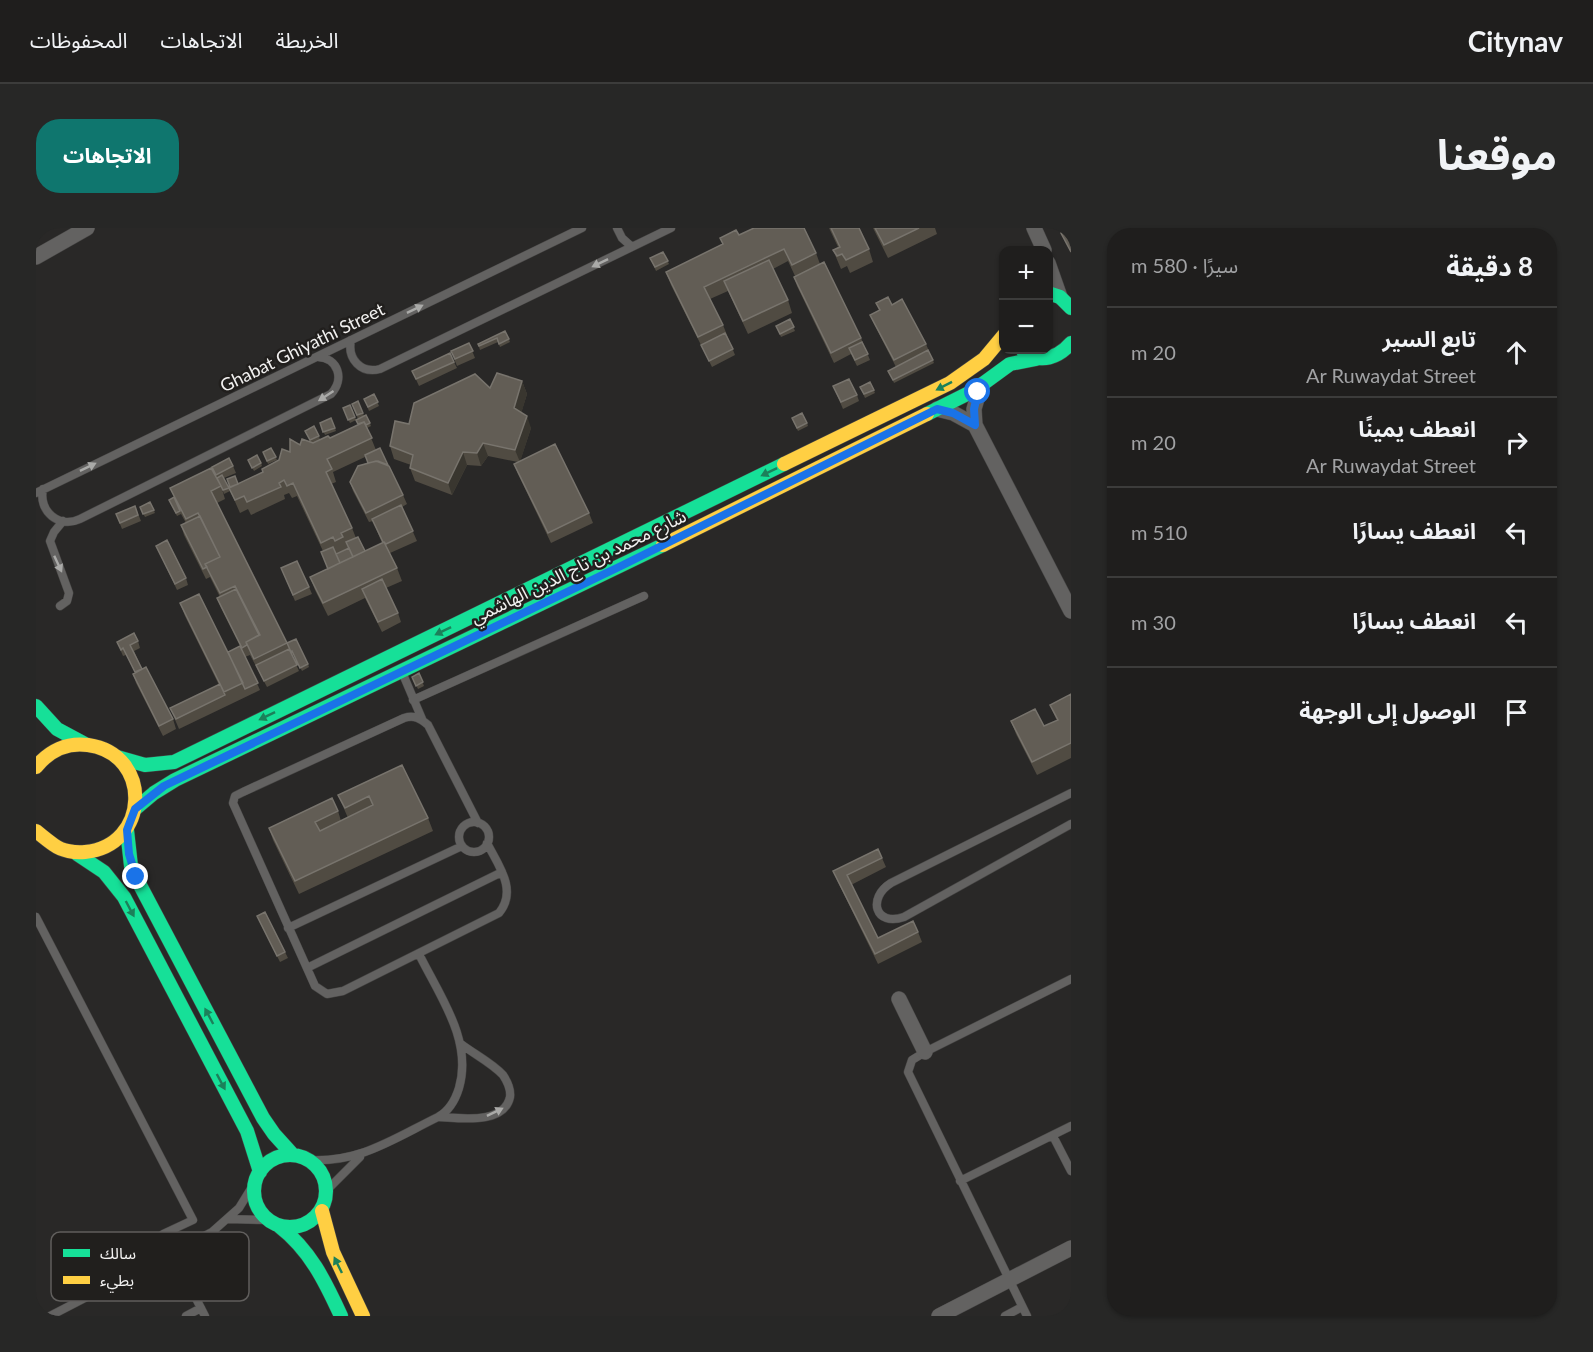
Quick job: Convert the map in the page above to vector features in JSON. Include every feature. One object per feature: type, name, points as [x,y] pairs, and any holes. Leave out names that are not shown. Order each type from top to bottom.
[{"type":"street","points":[[36,257],[87,228]]},
{"type":"street","points":[[1029,228],[1039,239]]},
{"type":"street","points":[[1053,275],[1064,302]]},
{"type":"street","name":"شارع محمد بن تاج الدين الهاشمي","points":[[36,706],[49,723],[60,732],[85,744],[97,746],[117,757],[139,765],[151,766],[174,762],[950,383],[984,359],[999,341]]},
{"type":"street","name":"شارع محمد بن تاج الدين الهاشمي","points":[[135,809],[154,793],[175,780],[633,560],[937,409],[981,385],[1010,364],[1055,357],[1071,343]]},
{"type":"street","points":[[1026,354],[1036,359]]},
{"type":"street","points":[[981,385],[974,409],[975,425],[1071,611]]},
{"type":"street","points":[[937,409],[953,413],[975,425]]},
{"type":"street","points":[[36,767],[55,750],[75,744],[85,744]]},
{"type":"street","points":[[77,854],[100,851],[119,839],[127,830],[135,809],[135,786],[125,765],[117,757]]},
{"type":"street","points":[[127,830],[131,866],[263,1118],[293,1155],[308,1160],[318,1167],[324,1178],[327,1190],[322,1211],[307,1224],[289,1228],[273,1223]]},
{"type":"street","points":[[36,831],[58,849],[77,854],[99,867],[121,891],[247,1131],[257,1177],[256,1203],[273,1223],[298,1240],[312,1258],[341,1316]]},
{"type":"street","points":[[899,999],[925,1052]]},
{"type":"street","points":[[257,1177],[274,1159],[293,1155]]},
{"type":"street","points":[[322,1211],[333,1255],[363,1316]]},
{"type":"street","points":[[940,1316],[1071,1248]]},
{"type":"lane","name":"Ghabat Ghiyathi Street","points":[[39,491],[582,228]]},
{"type":"lane","points":[[617,228],[622,238],[632,247]]},
{"type":"lane","points":[[351,340],[350,351],[354,362],[369,370],[380,369],[672,228]]},
{"type":"lane","points":[[39,491],[45,510],[50,516],[63,521],[75,522],[331,394],[338,383],[338,370],[329,360],[316,357]]},
{"type":"lane","points":[[60,606],[67,601],[69,593],[50,541],[63,521]]},
{"type":"lane","points":[[413,700],[644,596]]},
{"type":"lane","points":[[401,671],[422,719],[433,734],[477,823],[486,829],[489,838],[487,843],[482,850],[473,852],[462,846],[459,838],[461,830],[468,824],[477,823]]},
{"type":"lane","points":[[422,719],[404,718],[235,796],[233,808],[315,986],[321,991],[336,994],[500,913],[506,902],[507,885],[487,843]]},
{"type":"lane","points":[[1071,793],[891,883],[879,894],[876,904],[878,910],[887,918],[904,917],[1071,824]]},
{"type":"lane","points":[[288,928],[462,846]]},
{"type":"lane","points":[[307,968],[502,872]]},
{"type":"lane","points":[[36,917],[193,1220],[167,1232]]},
{"type":"lane","points":[[308,1160],[336,1160],[363,1154],[438,1118],[452,1105],[464,1064],[461,1044],[456,1027],[419,954]]},
{"type":"lane","points":[[1027,1316],[908,1072],[912,1060],[925,1052],[1071,979]]},
{"type":"lane","points":[[438,1118],[489,1117],[503,1109],[510,1097],[509,1086],[502,1075],[461,1044]]},
{"type":"lane","points":[[960,1181],[1071,1126]]},
{"type":"lane","points":[[1053,1136],[1071,1171]]},
{"type":"lane","points":[[327,1190],[363,1154]]},
{"type":"lane","points":[[212,1232],[243,1202],[257,1177]]},
{"type":"lane","points":[[228,1219],[273,1223]]},
{"type":"lane","points":[[50,1316],[79,1301]]},
{"type":"lane","points":[[1005,1316],[1022,1307]]},
{"type":"lane","points":[[186,1316],[203,1312]]},
{"type":"building","points":[[754,228],[804,228],[816,253],[792,265],[784,249],[704,287],[723,325],[698,337],[666,272],[723,244],[720,238],[736,230],[739,235]]},
{"type":"building","points":[[831,228],[859,228],[869,249],[846,260],[842,254],[837,256],[833,250],[840,247]]},
{"type":"building","points":[[875,228],[919,228],[884,245]]},
{"type":"building","points":[[1068,230],[1071,235],[1071,252],[1061,233]]},
{"type":"building","points":[[663,252],[668,261],[655,267],[650,258]]},
{"type":"building","points":[[769,260],[788,300],[743,321],[724,281]]},
{"type":"building","points":[[824,262],[861,338],[831,353],[794,277]]},
{"type":"building","points":[[888,297],[892,305],[902,299],[926,344],[894,360],[870,315],[880,310],[876,303]]},
{"type":"building","points":[[790,319],[794,327],[780,334],[776,326]]},
{"type":"building","points":[[505,331],[509,339],[499,344],[497,338],[479,346],[478,344]]},
{"type":"building","points":[[725,333],[733,349],[709,361],[701,345]]},
{"type":"building","points":[[862,342],[868,354],[855,360],[849,348]]},
{"type":"building","points":[[469,343],[473,351],[455,359],[451,351]]},
{"type":"building","points":[[928,350],[933,360],[893,380],[888,371]]},
{"type":"building","points":[[450,353],[454,362],[416,379],[412,371]]},
{"type":"building","points":[[497,373],[522,381],[514,408],[527,416],[515,450],[483,443],[477,453],[463,452],[448,483],[410,468],[413,455],[390,446],[395,421],[409,424],[414,403],[475,374],[490,388]]},
{"type":"building","points":[[849,379],[857,395],[841,402],[833,386]]},
{"type":"building","points":[[870,382],[874,390],[864,394],[860,387]]},
{"type":"building","points":[[374,394],[378,402],[368,407],[364,399]]},
{"type":"building","points":[[358,401],[363,413],[357,415],[352,404]]},
{"type":"building","points":[[350,405],[355,417],[348,420],[343,408]]},
{"type":"building","points":[[802,413],[807,423],[797,428],[792,418]]},
{"type":"building","points":[[366,415],[370,423],[358,424],[356,420]]},
{"type":"building","points":[[331,418],[335,428],[323,432],[320,423]]},
{"type":"building","points":[[364,422],[372,438],[327,459],[332,469],[326,472],[352,528],[341,533],[343,537],[335,541],[333,537],[321,543],[293,483],[287,486],[284,480],[279,483],[281,487],[247,502],[244,496],[235,500],[229,488],[263,472],[262,469],[279,460],[282,449],[290,452],[290,439],[300,445],[302,439],[313,443],[328,436],[330,438]]},
{"type":"building","points":[[314,426],[319,436],[310,440],[305,431]]},
{"type":"building","points":[[555,444],[589,513],[548,533],[514,464]]},
{"type":"building","points":[[271,448],[276,457],[267,461],[263,452]]},
{"type":"building","points":[[380,448],[388,465],[378,461],[368,463],[365,455]]},
{"type":"building","points":[[257,455],[261,463],[252,468],[248,460]]},
{"type":"building","points":[[229,458],[233,466],[216,475],[212,467]]},
{"type":"building","points":[[376,461],[389,466],[403,495],[366,513],[350,482],[358,466]]},
{"type":"building","points":[[211,468],[221,486],[211,491],[287,643],[254,659],[246,642],[260,635],[235,586],[220,593],[205,564],[220,557],[198,513],[186,519],[170,488]]},
{"type":"building","points":[[222,475],[229,488],[223,490],[217,478]]},
{"type":"building","points":[[235,476],[238,484],[230,487],[227,479]]},
{"type":"building","points":[[174,497],[180,511],[176,513],[169,500]]},
{"type":"building","points":[[150,502],[154,510],[143,514],[140,507]]},
{"type":"building","points":[[401,505],[413,531],[386,544],[372,519]]},
{"type":"building","points":[[135,506],[138,515],[120,523],[116,514]]},
{"type":"building","points":[[200,516],[220,557],[205,564],[207,567],[203,569],[181,525]]},
{"type":"building","points":[[358,537],[365,551],[353,557],[346,542]]},
{"type":"building","points":[[167,540],[186,578],[175,584],[156,546]]},
{"type":"building","points":[[384,542],[397,568],[323,603],[310,577]]},
{"type":"building","points":[[333,547],[340,563],[328,569],[321,552]]},
{"type":"building","points":[[349,548],[353,557],[340,563],[336,554]]},
{"type":"building","points":[[297,561],[309,587],[293,595],[281,568]]},
{"type":"building","points":[[382,579],[398,613],[378,622],[362,589]]},
{"type":"building","points":[[236,589],[259,635],[246,642],[247,645],[242,648],[217,598]]},
{"type":"building","points":[[199,594],[243,683],[224,692],[180,603]]},
{"type":"building","points":[[134,633],[138,641],[130,645],[142,669],[135,672],[123,648],[121,650],[117,642]]},
{"type":"building","points":[[296,639],[308,664],[300,668],[287,643]]},
{"type":"building","points":[[240,646],[258,683],[245,689],[228,652]]},
{"type":"building","points":[[289,649],[297,665],[264,681],[256,665]]},
{"type":"building","points":[[146,667],[173,719],[159,726],[133,674]]},
{"type":"building","points":[[419,673],[423,682],[416,686],[412,677]]},
{"type":"building","points":[[220,684],[225,695],[176,719],[170,708]]},
{"type":"building","points":[[1071,694],[1071,743],[1032,762],[1011,721],[1035,709],[1044,726],[1058,720],[1050,705]]},
{"type":"building","points":[[402,765],[428,818],[295,881],[269,828],[332,798],[338,811],[315,822],[320,831],[373,805],[369,796],[345,808],[338,795]]},
{"type":"building","points":[[878,849],[882,858],[847,875],[878,938],[913,921],[918,932],[875,954],[833,871]]},
{"type":"building","points":[[265,912],[285,952],[277,956],[257,916]]},
{"type":"traffic: fast","points":[[1053,295],[1060,297],[1071,308]]},
{"type":"traffic: fast","points":[[1026,354],[1037,358],[1049,357],[1061,352],[1071,343]]},
{"type":"traffic: fast","points":[[927,414],[973,391],[1010,364],[1036,359]]},
{"type":"traffic: fast","points":[[117,757],[145,765],[174,762],[784,464]]},
{"type":"traffic: fast","points":[[135,809],[154,793],[175,780],[663,545]]},
{"type":"traffic: fast","points":[[36,706],[57,729],[85,744]]},
{"type":"traffic: fast","points":[[127,830],[131,866],[141,887],[263,1118],[293,1155]]},
{"type":"traffic: fast","points":[[77,854],[104,872],[124,897],[247,1131],[260,1172]]},
{"type":"traffic: fast","points":[[290,1155],[304,1158],[316,1165],[323,1177],[326,1191],[323,1205],[316,1217],[304,1224],[290,1227],[276,1224],[264,1217],[257,1205],[254,1191],[257,1177],[264,1165],[276,1158],[290,1155]]},
{"type":"traffic: fast","points":[[279,1226],[300,1245],[308,1256],[323,1278],[341,1316]]},
{"type":"traffic: slow","points":[[784,464],[950,383],[984,359],[999,341]]},
{"type":"traffic: slow","points":[[663,545],[927,414]]},
{"type":"traffic: slow","points":[[36,767],[47,756],[66,746],[88,745],[109,752],[124,765],[133,781],[135,800],[132,818],[122,834],[106,846],[85,852],[69,851],[57,847],[36,831]]},
{"type":"traffic: slow","points":[[322,1211],[333,1252],[363,1316]]},
{"type":"route","points":[[136,877],[131,866],[127,830],[135,809],[164,786],[623,565],[937,409],[961,416],[975,425],[974,409],[978,392]]}]
